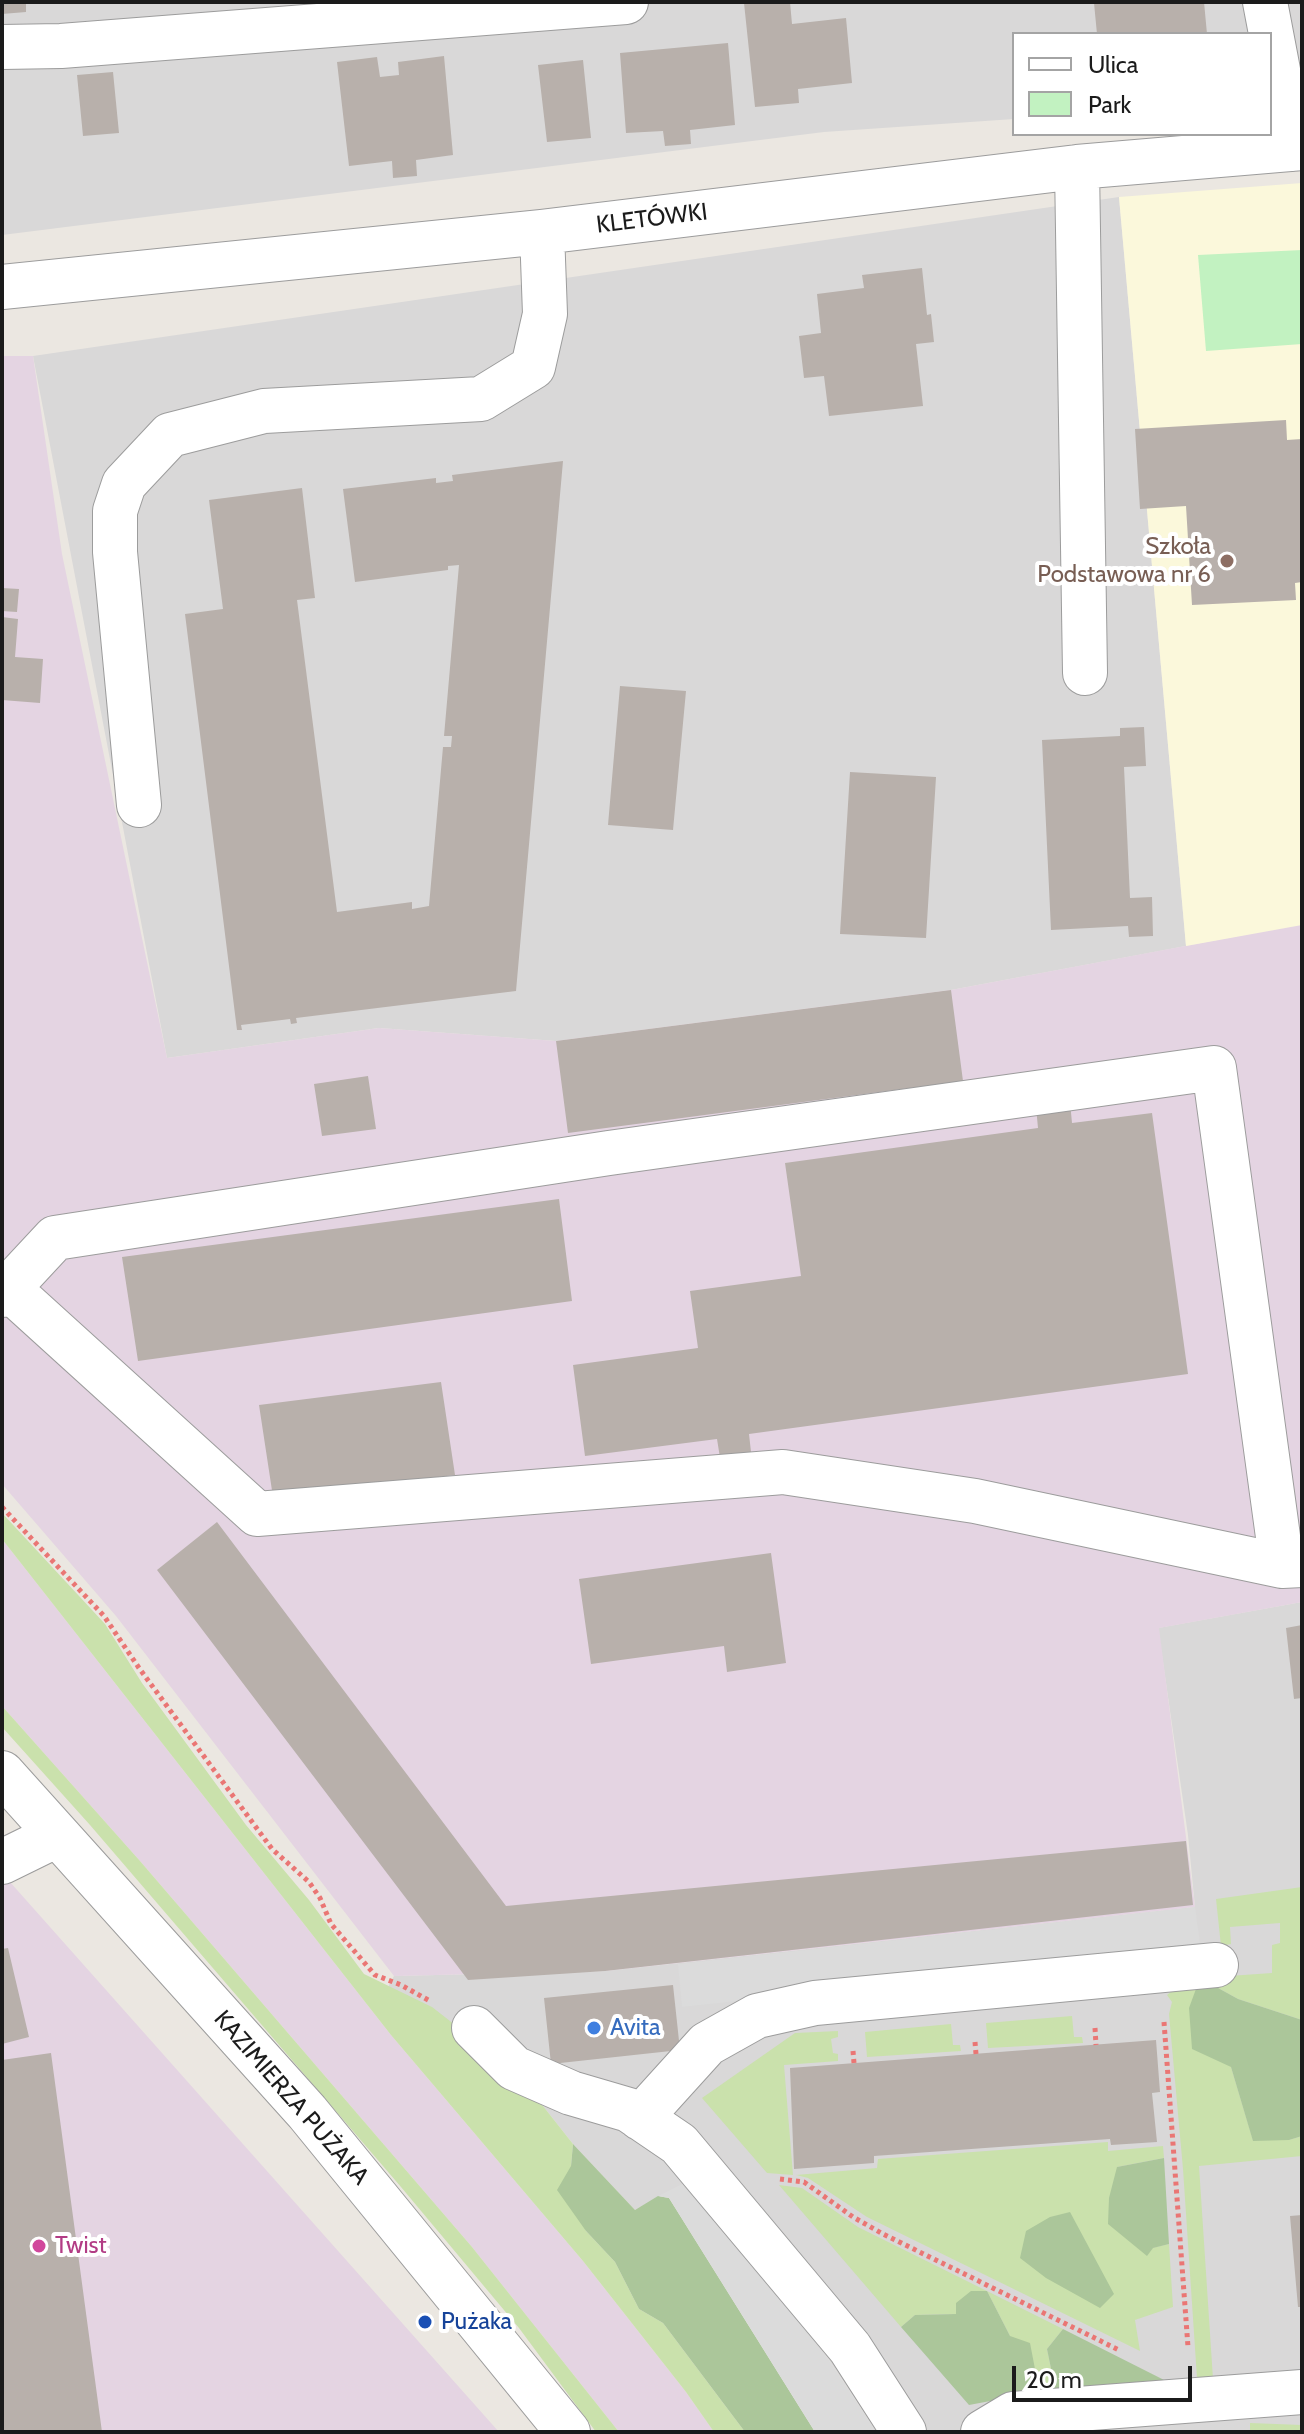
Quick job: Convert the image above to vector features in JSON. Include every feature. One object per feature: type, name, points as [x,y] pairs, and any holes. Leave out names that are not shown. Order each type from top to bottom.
[{"type":"street","points":[[2,47],[61,46],[626,2]]},
{"type":"street","points":[[1265,2],[1272,32]]},
{"type":"street","points":[[1272,33],[1298,149]]},
{"type":"street","name":"KLETÓWKI","points":[[2,287],[542,232],[1077,167],[1298,149]]},
{"type":"street","points":[[1077,167],[1085,673]]},
{"type":"street","points":[[139,805],[115,552],[115,511],[124,484],[170,435],[264,411],[481,399],[533,367],[545,314],[542,232]]},
{"type":"street","points":[[1214,1068],[1292,1565],[975,1501],[783,1472],[257,1514],[6,1292],[55,1238],[609,1153],[1214,1068]]},
{"type":"street","name":"KAZIMIERZA PUŻAKA","points":[[2,1773],[307,2112],[568,2432]]},
{"type":"street","points":[[2,1862],[57,1835]]},
{"type":"street","points":[[640,2118],[707,2044],[757,2016],[815,2003],[1216,1965]]},
{"type":"street","points":[[474,2028],[514,2068],[571,2093],[629,2110],[679,2144],[850,2348],[904,2432]]},
{"type":"street","points":[[983,2432],[1013,2414],[1302,2392]]},
{"type":"path","points":[[2,1507],[104,1616],[272,1849],[309,1882],[331,1924],[375,1975]]},
{"type":"path","points":[[1157,2009],[1164,2020],[1188,2351]]},
{"type":"path","points":[[771,2180],[804,2182],[883,2234],[1126,2354]]},
{"type":"shaded area","points":[[2,2],[1302,2],[1302,99],[1272,38],[1272,32],[1012,32],[1012,119],[824,132],[2,235]]},
{"type":"shaded area","name":"Szkoła Podstawowa nr 6","points":[[1302,183],[1302,925],[1186,946],[1119,197]]},
{"type":"shaded area","points":[[1119,197],[1186,946],[951,990],[556,1041],[379,1028],[167,1058],[33,356]]},
{"type":"shaded area","points":[[2,356],[33,356],[62,554],[167,1058],[379,1028],[556,1041],[951,990],[1302,924],[1302,1602],[1159,1628],[1195,1907],[605,1971],[394,1976],[116,1616],[2,1484]]},
{"type":"shaded area","points":[[2,1539],[391,2035],[583,2261],[714,2432],[619,2432],[472,2247],[140,1861],[2,1706]]},
{"type":"shaded area","points":[[1302,1602],[1302,2432],[877,2432],[788,2299],[697,2177],[635,2210],[573,2144],[543,2106],[388,1987],[394,1976],[605,1971],[1195,1907],[1188,1835],[1158,1628]]},
{"type":"shaded area","points":[[2,1873],[499,2432],[2,2432]]},
{"type":"shaded area","points":[[1195,1907],[1201,1951],[682,2007],[678,1964]]},
{"type":"shaded area","points":[[696,2177],[788,2299],[877,2432],[815,2432],[669,2198],[658,2196]]},
{"type":"green space","points":[[1302,250],[1302,344],[1206,351],[1198,255]]},
{"type":"green space","points":[[2,1513],[105,1624],[142,1683],[246,1825],[309,1900],[364,1974],[432,2007],[543,2106],[573,2144],[571,2166],[586,2231],[615,2262],[639,2309],[663,2323],[745,2432],[714,2432],[583,2261],[391,2035],[2,1539]]},
{"type":"green space","points":[[2,1706],[140,1861],[472,2247],[619,2432],[596,2432],[519,2328],[401,2187],[2,1727]]},
{"type":"green space","points":[[1302,1887],[1302,2020],[1238,1999],[1200,1978],[1272,1973],[1272,1945],[1280,1943],[1280,1923],[1230,1927],[1231,1944],[1221,1946],[1216,1899]]},
{"type":"green space","points":[[1200,1978],[1253,2140],[1289,2140],[1302,2136],[1302,2156],[1199,2166],[1213,2379],[1197,2378],[1169,2014],[1172,2002],[1167,1995],[1183,1982]]},
{"type":"green space","points":[[1200,1978],[1238,1999],[1302,2020],[1302,2136],[1289,2140],[1253,2141],[1231,2067],[1192,2049],[1189,2008]]},
{"type":"green space","points":[[1072,2016],[1074,2037],[1082,2037],[1083,2043],[988,2048],[986,2023]]},
{"type":"green space","points":[[951,2024],[953,2045],[960,2045],[961,2051],[867,2057],[865,2032]]},
{"type":"green space","points":[[838,2031],[838,2037],[831,2039],[838,2061],[784,2065],[793,2175],[767,2173],[702,2098],[795,2033]]},
{"type":"green space","points":[[1108,2142],[1108,2151],[1163,2146],[1164,2158],[1117,2167],[1152,2248],[1169,2244],[1173,2307],[1135,2320],[1140,2351],[867,2217],[808,2178],[796,2175],[877,2168],[878,2159]]},
{"type":"green space","points":[[573,2144],[635,2210],[658,2196],[669,2198],[815,2432],[745,2432],[663,2323],[639,2309],[615,2262],[586,2231],[557,2190],[571,2166]]},
{"type":"green space","points":[[1164,2158],[1169,2244],[1153,2248],[1147,2256],[1108,2224],[1109,2198],[1117,2167]]},
{"type":"green space","points":[[779,2185],[802,2188],[858,2227],[987,2291],[956,2314],[915,2315],[901,2327]]},
{"type":"green space","points":[[1070,2212],[1114,2294],[1100,2308],[1046,2278],[1020,2258],[1026,2231],[1050,2217]]},
{"type":"green space","points":[[971,2291],[987,2291],[1010,2336],[1030,2343],[1035,2369],[1033,2393],[969,2405],[901,2327],[915,2315],[956,2314],[956,2303]]},
{"type":"green space","points":[[987,2291],[1063,2329],[1047,2349],[1055,2388],[1033,2393],[1035,2369],[1010,2336]]},
{"type":"green space","points":[[1063,2329],[1172,2384],[1055,2388],[1047,2349]]},
{"type":"green space","points":[[1250,2423],[1302,2425],[1302,2430],[1250,2432]]},
{"type":"building","points":[[2,2],[26,2],[26,12],[2,14]]},
{"type":"building","points":[[790,2],[792,24],[846,18],[852,83],[798,89],[799,103],[755,107],[744,3]]},
{"type":"building","points":[[1204,2],[1207,32],[1097,32],[1094,3]]},
{"type":"building","points":[[728,43],[735,125],[690,130],[691,144],[665,146],[663,131],[626,133],[620,53]]},
{"type":"building","points":[[444,56],[453,155],[416,160],[417,176],[393,178],[392,161],[349,166],[337,62],[377,57],[380,77],[399,75],[398,62]]},
{"type":"building","points":[[583,60],[591,138],[547,142],[538,65]]},
{"type":"building","points":[[113,72],[119,133],[83,136],[77,75]]},
{"type":"building","points":[[922,268],[927,315],[931,314],[934,342],[916,344],[923,406],[829,416],[824,376],[804,378],[799,336],[821,333],[817,294],[864,288],[862,275]]},
{"type":"building","points":[[1286,420],[1287,440],[1302,439],[1302,582],[1295,583],[1296,600],[1192,605],[1186,506],[1140,509],[1135,429]]},
{"type":"building","points":[[563,461],[516,991],[296,1018],[297,1023],[291,1024],[290,1019],[241,1025],[242,1030],[237,1030],[185,614],[223,609],[209,500],[302,488],[315,598],[297,600],[337,912],[412,902],[412,909],[429,906],[443,747],[451,747],[452,736],[444,736],[459,565],[448,566],[448,570],[355,582],[343,489],[436,478],[436,483],[453,481],[452,475]]},
{"type":"building","points":[[2,588],[19,589],[17,612],[2,611]]},
{"type":"building","points":[[2,617],[18,619],[15,657],[43,659],[40,703],[2,700]]},
{"type":"building","points":[[620,686],[686,691],[673,830],[608,825]]},
{"type":"building","points":[[1144,727],[1146,766],[1124,767],[1130,898],[1152,897],[1153,936],[1129,937],[1128,926],[1051,930],[1042,740],[1120,736],[1120,728]]},
{"type":"building","points":[[850,772],[936,777],[926,938],[840,934]]},
{"type":"building","points":[[951,990],[963,1081],[568,1133],[556,1041]]},
{"type":"building","points":[[368,1076],[376,1129],[322,1136],[314,1084]]},
{"type":"building","points":[[1070,1102],[1072,1123],[1152,1113],[1188,1374],[749,1434],[752,1461],[721,1464],[717,1439],[585,1456],[573,1365],[698,1348],[690,1291],[801,1276],[785,1163],[1038,1128],[1036,1107]]},
{"type":"building","points":[[559,1199],[572,1301],[138,1361],[122,1257]]},
{"type":"building","points":[[441,1382],[455,1475],[273,1497],[259,1405]]},
{"type":"building","points":[[217,1522],[506,1906],[1186,1841],[1193,1905],[605,1971],[468,1980],[157,1570]]},
{"type":"building","points":[[771,1553],[786,1663],[727,1672],[724,1646],[591,1664],[579,1579]]},
{"type":"building","points":[[1302,1625],[1302,1698],[1294,1699],[1286,1628]]},
{"type":"building","points":[[8,1948],[29,2037],[2,2044],[2,1949]]},
{"type":"building","points":[[673,1985],[680,2050],[551,2064],[544,1998]]},
{"type":"building","points":[[1156,2040],[1160,2092],[1152,2093],[1157,2142],[1111,2145],[1110,2139],[874,2156],[874,2163],[794,2169],[790,2068]]},
{"type":"building","name":"Twist","points":[[51,2053],[102,2432],[2,2432],[2,2060]]},
{"type":"building","points":[[1302,2215],[1302,2307],[1298,2307],[1290,2216]]},
{"type":"place","name":"Szkoła Podstawowa nr 6","points":[[1227,561]]},
{"type":"place","name":"Avita","points":[[594,2028]]},
{"type":"place","name":"Twist","points":[[39,2246]]},
{"type":"place","name":"Pużaka","points":[[425,2322]]}]
